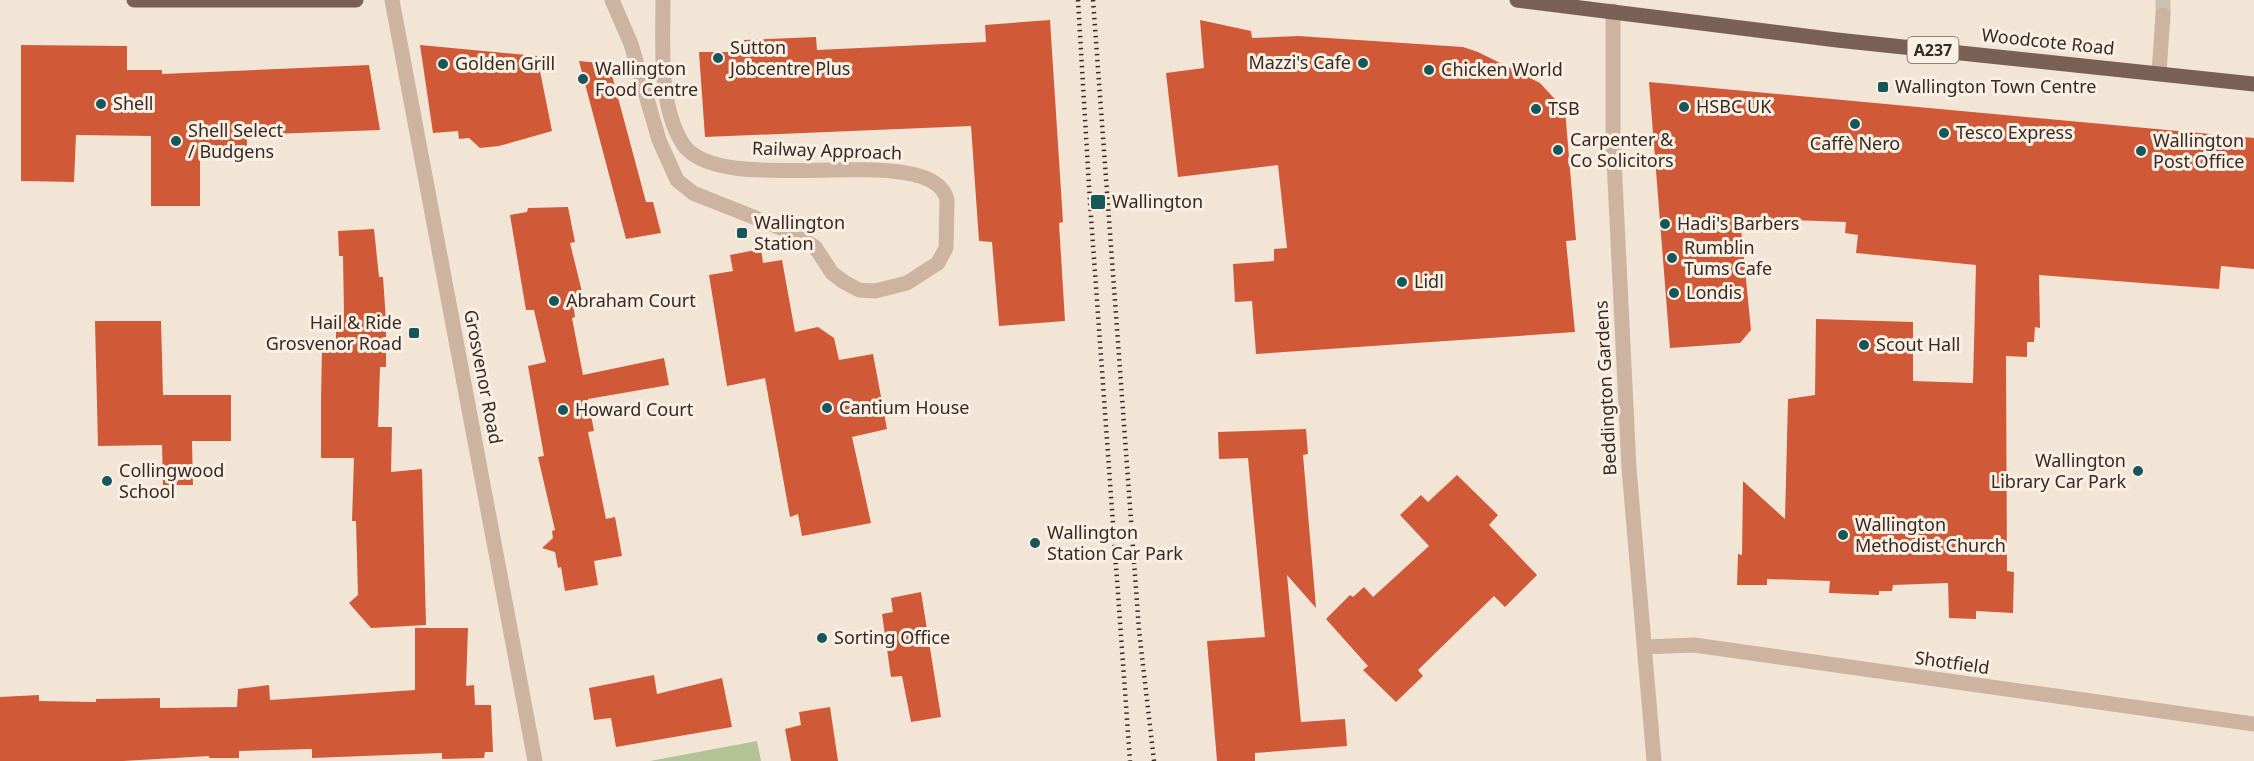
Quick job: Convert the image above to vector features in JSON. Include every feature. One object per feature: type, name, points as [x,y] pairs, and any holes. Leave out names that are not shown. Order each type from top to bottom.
[{"type":"main road","points":[[134,0],[356,0]]},
{"type":"main road","name":"Woodcote Road","points":[[1517,0],[1837,40],[2159,72],[2254,84]]},
{"type":"street","name":"Grosvenor Road","points":[[392,0],[535,761]]},
{"type":"street","name":"Railway Approach","points":[[612,0],[631,44],[659,140],[677,180],[693,193],[791,232],[815,247],[832,273],[859,290],[892,288],[907,282],[938,263],[946,248],[948,200],[937,184],[922,175],[882,170],[742,168],[696,158],[683,144],[668,97],[663,43],[663,0]]},
{"type":"street","name":"Beddington Gardens","points":[[1612,12],[1613,139],[1629,468],[1654,761]]},
{"type":"street","points":[[2159,72],[2163,15]]},
{"type":"street","name":"Shotfield","points":[[1645,647],[1694,645],[2254,724]]},
{"type":"green space","points":[[757,741],[761,761],[650,761]]},
{"type":"building","points":[[1050,20],[1063,222],[1059,223],[1065,321],[999,326],[992,242],[979,241],[971,126],[705,137],[699,52],[744,52],[744,40],[816,37],[817,50],[986,42],[985,25]]},
{"type":"building","points":[[1200,20],[1251,31],[1252,38],[1298,36],[1463,47],[1478,52],[1540,83],[1565,110],[1576,240],[1566,241],[1575,332],[1256,354],[1252,301],[1235,302],[1233,264],[1274,261],[1274,249],[1287,248],[1278,165],[1178,177],[1166,73],[1204,68]]},
{"type":"building","points":[[21,45],[127,46],[127,70],[162,70],[162,74],[369,65],[380,130],[272,134],[272,139],[247,139],[247,160],[200,159],[200,206],[151,206],[151,136],[76,135],[74,182],[21,181]]},
{"type":"building","points":[[420,45],[537,56],[552,131],[499,146],[480,148],[469,138],[459,139],[458,131],[433,133]]},
{"type":"building","points":[[579,61],[609,64],[646,202],[653,202],[661,233],[626,239]]},
{"type":"building","points":[[1649,82],[2254,138],[2254,269],[2221,266],[2219,289],[2039,275],[2040,328],[2035,327],[2034,342],[2027,342],[2027,357],[2006,356],[2007,571],[2014,572],[2013,613],[1976,611],[1976,619],[1949,618],[1948,583],[1893,585],[1892,591],[1879,591],[1879,595],[1829,593],[1830,581],[1767,579],[1767,585],[1737,585],[1738,554],[1742,555],[1743,481],[1785,519],[1788,399],[1815,395],[1816,319],[1913,322],[1913,381],[1973,383],[1976,265],[1856,253],[1858,235],[1845,233],[1846,222],[1791,220],[1790,230],[1741,229],[1751,330],[1740,343],[1670,348]]},
{"type":"building","points":[[568,207],[575,242],[570,243],[586,308],[574,310],[575,317],[572,318],[583,375],[664,358],[669,385],[588,399],[594,431],[588,432],[606,519],[615,517],[622,556],[594,561],[598,585],[565,591],[561,567],[558,568],[555,552],[542,548],[553,538],[552,531],[555,530],[538,457],[544,456],[528,366],[546,362],[534,310],[526,310],[510,215],[527,212],[528,208]]},
{"type":"building","points":[[374,229],[379,277],[383,277],[386,321],[386,367],[380,367],[378,427],[392,427],[391,472],[422,469],[426,625],[371,628],[349,603],[358,595],[356,521],[352,521],[354,458],[321,458],[322,347],[336,347],[336,314],[344,314],[343,256],[339,256],[338,231]]},
{"type":"building","name":"Cantium House","points":[[761,249],[763,263],[782,260],[795,332],[818,327],[834,338],[839,360],[873,354],[887,429],[852,437],[871,523],[802,536],[798,514],[790,517],[765,378],[727,386],[709,275],[733,271],[730,255]]},
{"type":"building","points":[[95,321],[161,321],[163,395],[231,395],[231,441],[192,441],[193,485],[163,485],[162,445],[98,446]]},
{"type":"building","points":[[1306,429],[1308,454],[1303,455],[1316,608],[1287,575],[1301,722],[1345,719],[1347,746],[1255,753],[1255,761],[1217,761],[1207,641],[1265,637],[1248,458],[1219,459],[1218,432]]},
{"type":"building","points":[[1457,475],[1498,515],[1489,525],[1537,575],[1505,607],[1494,596],[1418,670],[1423,676],[1396,702],[1363,670],[1368,666],[1326,619],[1350,595],[1353,597],[1364,587],[1373,597],[1429,546],[1400,515],[1421,495],[1428,502]]},
{"type":"building","points":[[921,592],[941,717],[911,722],[902,676],[891,677],[882,614],[893,612],[891,598]]},
{"type":"building","points":[[415,628],[468,628],[466,686],[474,685],[475,705],[491,705],[493,752],[485,752],[484,758],[442,759],[442,753],[312,758],[312,749],[239,751],[239,758],[209,758],[209,756],[123,761],[0,761],[0,697],[39,695],[39,701],[96,702],[96,699],[160,698],[160,708],[237,707],[238,689],[269,685],[270,700],[415,690]]},
{"type":"building","points":[[654,675],[657,694],[722,678],[732,727],[616,747],[611,718],[594,720],[589,688]]},
{"type":"building","points":[[830,707],[838,761],[791,761],[785,729],[801,725],[799,712]]},
{"type":"tunnel","points":[[2163,0],[2163,15]]},
{"type":"railway","points":[[1078,0],[1090,203],[1130,761]]},
{"type":"railway","points":[[1093,0],[1139,630],[1154,761]]},
{"type":"place","name":"Sutton Jobcentre Plus","points":[[718,58]]},
{"type":"place","name":"Mazzi's Cafe","points":[[1363,63]]},
{"type":"place","name":"Golden Grill","points":[[443,64]]},
{"type":"place","name":"Chicken World","points":[[1429,70]]},
{"type":"place","name":"Wallington Food Centre","points":[[583,79]]},
{"type":"place","name":"Wallington Town Centre","points":[[1883,87]]},
{"type":"place","name":"Shell","points":[[101,104]]},
{"type":"place","name":"HSBC UK","points":[[1684,107]]},
{"type":"place","name":"TSB","points":[[1536,109]]},
{"type":"place","name":"Caffè Nero","points":[[1855,124]]},
{"type":"place","name":"Tesco Express","points":[[1944,133]]},
{"type":"place","name":"Shell Select / Budgens","points":[[176,141]]},
{"type":"place","name":"Carpenter & Co Solicitors","points":[[1558,150]]},
{"type":"place","name":"Wallington Post Office","points":[[2141,151]]},
{"type":"place","name":"Wallington","points":[[1098,202]]},
{"type":"place","name":"Hadi's Barbers","points":[[1665,224]]},
{"type":"place","name":"Wallington Station","points":[[742,233]]},
{"type":"place","name":"Rumblin Tums Cafe","points":[[1672,258]]},
{"type":"place","name":"Lidl","points":[[1402,282]]},
{"type":"place","name":"Londis","points":[[1674,293]]},
{"type":"place","name":"Abraham Court","points":[[554,301]]},
{"type":"place","name":"Hail & Ride Grosvenor Road","points":[[414,333]]},
{"type":"place","name":"Scout Hall","points":[[1864,345]]},
{"type":"place","name":"Cantium House","points":[[827,408]]},
{"type":"place","name":"Howard Court","points":[[563,410]]},
{"type":"place","name":"Wallington Library Car Park","points":[[2138,471]]},
{"type":"place","name":"Collingwood School","points":[[107,481]]},
{"type":"place","name":"Wallington Methodist Church","points":[[1843,535]]},
{"type":"place","name":"Wallington Station Car Park","points":[[1035,543]]},
{"type":"place","name":"Sorting Office","points":[[822,638]]}]
